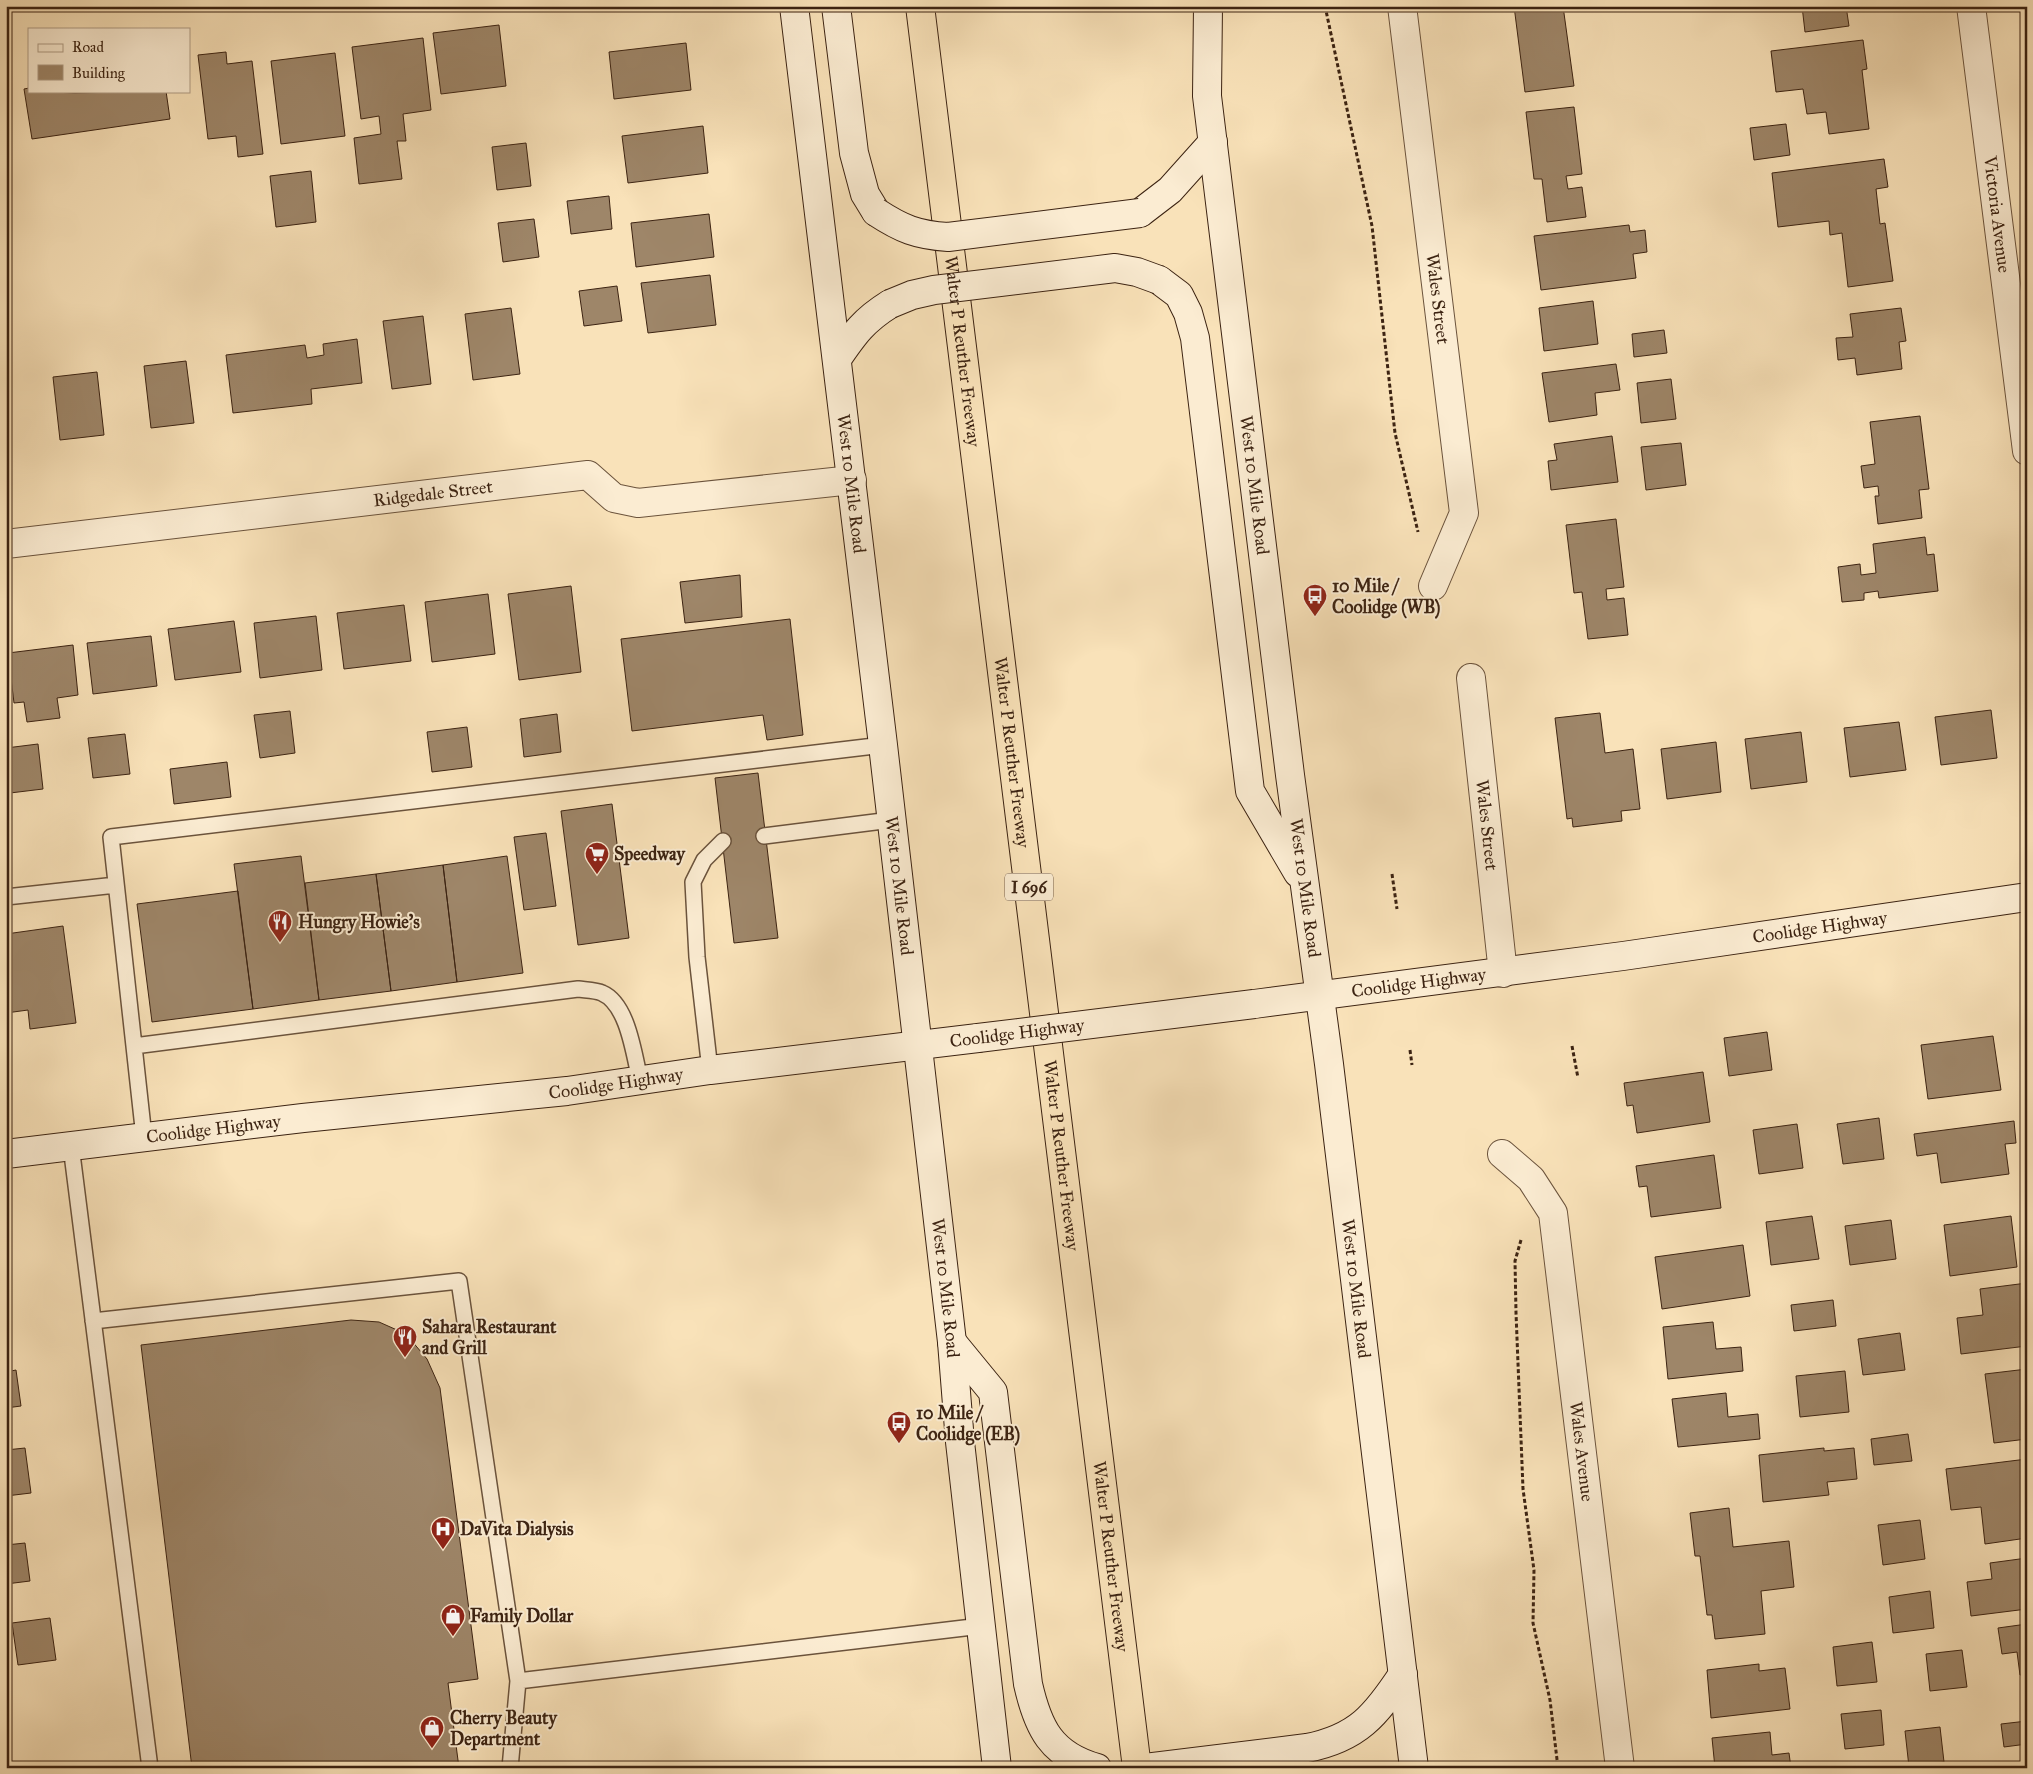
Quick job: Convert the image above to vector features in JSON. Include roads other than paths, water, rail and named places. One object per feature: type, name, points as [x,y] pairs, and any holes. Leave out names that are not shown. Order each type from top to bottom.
[{"type":"highway","name":"Walter P Reuther Freeway","points":[[920,6],[1137,1768]]},
{"type":"main road","name":"West 10 Mile Road","points":[[794,6],[852,480],[952,1342],[997,1768]]},
{"type":"main road","points":[[836,6],[854,153],[865,194],[876,212],[900,228],[923,235],[948,237],[1140,213],[1170,190],[1212,142]]},
{"type":"main road","name":"West 10 Mile Road","points":[[1208,6],[1207,96],[1212,142],[1304,883],[1330,1074],[1414,1768]]},
{"type":"main road","name":"Wales Street","points":[[1402,6],[1464,512],[1432,586]]},
{"type":"main road","name":"Victoria Avenue","points":[[1971,6],[2027,451]]},
{"type":"main road","points":[[837,358],[868,318],[890,304],[912,295],[934,290],[1115,268],[1137,272],[1159,280],[1179,295],[1188,314],[1195,338],[1250,790],[1304,883]]},
{"type":"main road","name":"Ridgedale Street","points":[[6,544],[588,475],[614,498],[638,503],[852,480]]},
{"type":"main road","name":"Wales Street","points":[[1471,678],[1503,973]]},
{"type":"main road","name":"Coolidge Highway","points":[[6,1154],[567,1091],[710,1070],[1503,973],[2027,897]]},
{"type":"main road","name":"Wales Avenue","points":[[1502,1154],[1531,1179],[1553,1213],[1620,1768]]},
{"type":"main road","points":[[952,1342],[993,1392],[1028,1684],[1038,1720],[1046,1735],[1060,1750],[1070,1758],[1097,1768]]},
{"type":"main road","points":[[1145,1768],[1307,1748],[1331,1742],[1355,1731],[1368,1721],[1403,1674]]},
{"type":"lane","points":[[144,1137],[111,837],[883,745]]},
{"type":"lane","points":[[764,836],[891,820]]},
{"type":"lane","points":[[710,1070],[697,957],[692,882],[704,860],[723,841]]},
{"type":"lane","points":[[6,896],[116,885]]},
{"type":"lane","points":[[134,1046],[578,990],[602,992],[618,1006],[628,1030],[640,1080]]},
{"type":"lane","points":[[71,1146],[150,1768]]},
{"type":"lane","points":[[93,1322],[459,1281],[518,1681],[510,1768]]},
{"type":"lane","points":[[518,1681],[981,1626]]},
{"type":"place","name":"10 Mile / Coolidge (WB)","points":[[1315,617]]},
{"type":"place","name":"Speedway","points":[[597,875]]},
{"type":"place","name":"Hungry Howie's","points":[[280,943]]},
{"type":"place","name":"Sahara Restaurant and Grill","points":[[405,1358]]},
{"type":"place","name":"10 Mile / Coolidge (EB)","points":[[899,1444]]},
{"type":"place","name":"DaVita Dialysis","points":[[443,1550]]},
{"type":"place","name":"Family Dollar","points":[[453,1637]]},
{"type":"place","name":"Cherry Beauty Department","points":[[432,1749]]}]
